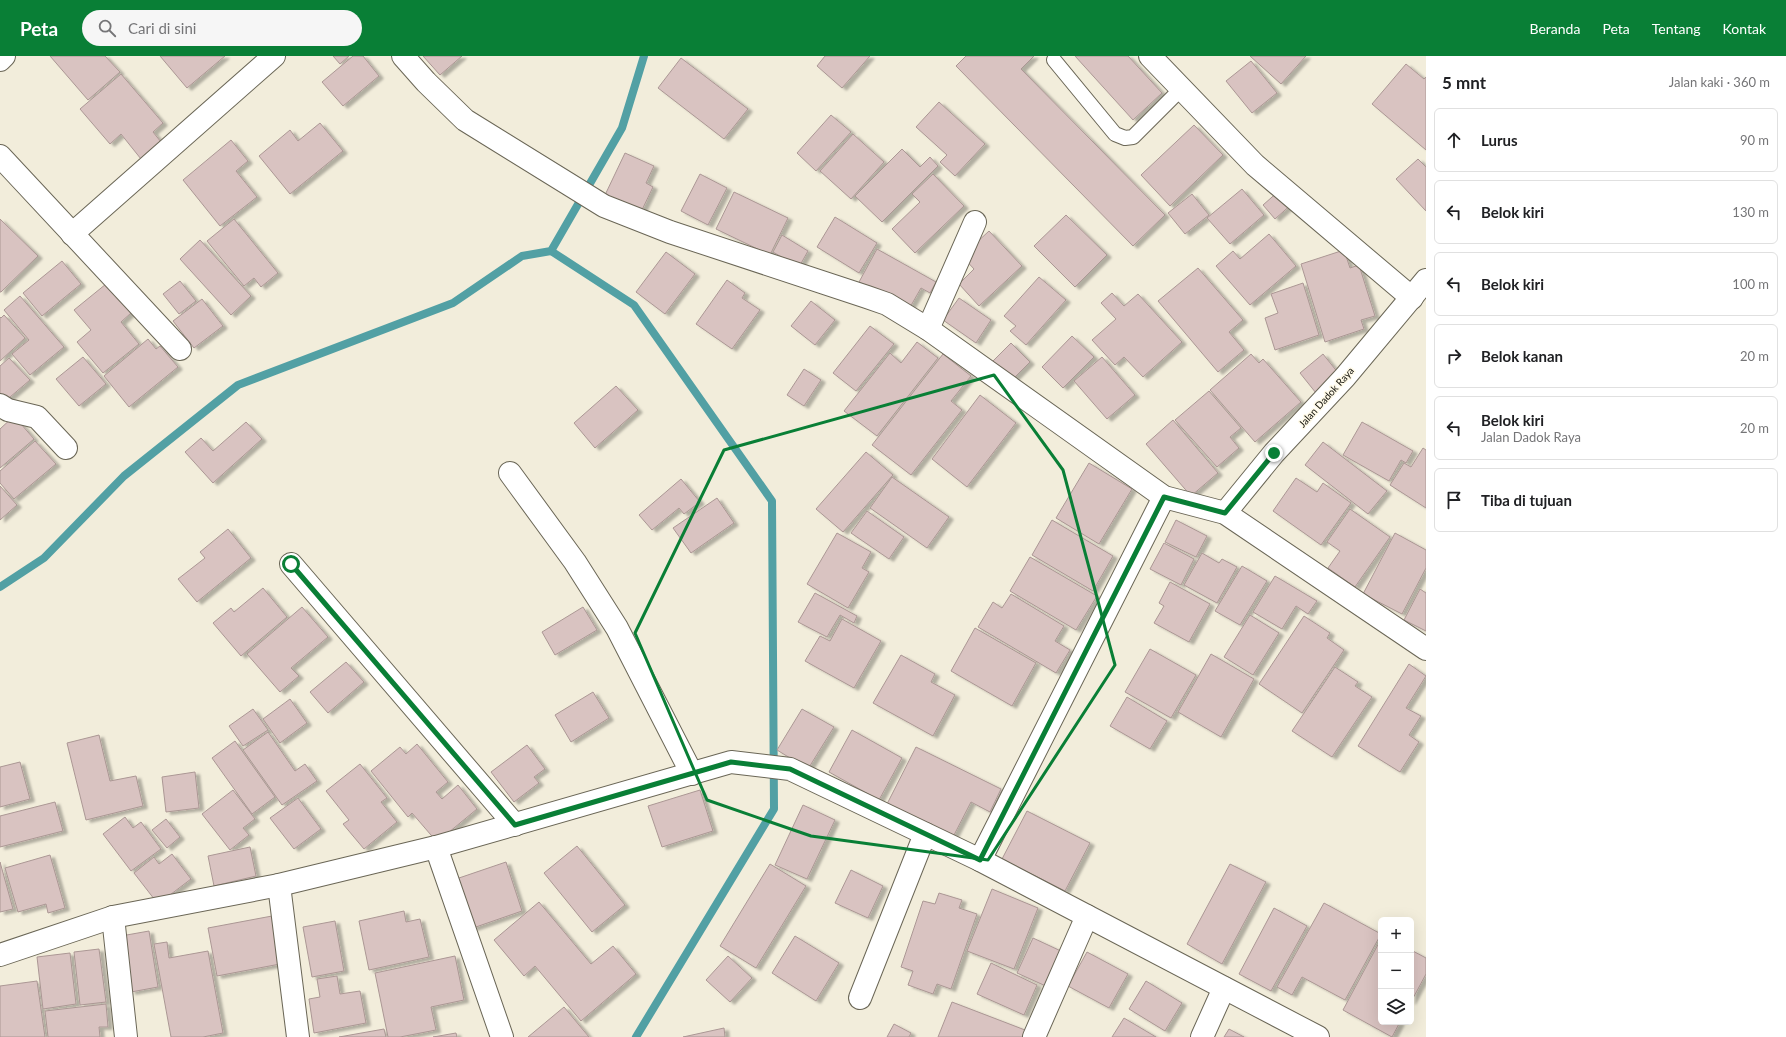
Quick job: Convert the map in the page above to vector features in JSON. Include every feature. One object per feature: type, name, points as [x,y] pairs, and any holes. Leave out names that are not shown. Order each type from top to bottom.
[{"type":"street","points":[[0,60],[4,56]]},
{"type":"street","points":[[72,234],[274,56]]},
{"type":"street","points":[[403,56],[426,82],[465,120],[604,206],[665,230],[867,296],[887,304],[928,329],[1164,497],[1225,513],[1426,649]]},
{"type":"street","points":[[1150,56],[1255,165],[1412,298]]},
{"type":"street","points":[[0,156],[11,165],[72,234],[180,349]]},
{"type":"street","points":[[928,329],[975,222]]},
{"type":"street","name":"Jalan Dadok Raya","points":[[1225,513],[1274,453],[1345,377],[1426,280]]},
{"type":"street","points":[[0,404],[8,410],[37,417],[66,448]]},
{"type":"street","points":[[510,473],[575,562],[617,628],[692,774]]},
{"type":"street","points":[[980,860],[1164,497]]},
{"type":"street","points":[[291,564],[515,825]]},
{"type":"street","points":[[0,956],[113,918],[279,885],[436,847],[731,762],[790,769],[980,860],[1318,1037]]},
{"type":"street","points":[[860,998],[925,834]]},
{"type":"street","points":[[436,847],[502,1037]]},
{"type":"street","points":[[279,885],[298,1037]]},
{"type":"street","points":[[1034,1037],[1086,916]]},
{"type":"street","points":[[113,918],[126,1037]]},
{"type":"street","points":[[1202,1037],[1224,988]]},
{"type":"lane","points":[[1054,60],[1115,134],[1125,138],[1132,137],[1182,88]]},
{"type":"highlighted area","points":[[994,375],[1063,470],[1115,665],[988,860],[811,836],[707,800],[635,633],[724,450]]},
{"type":"building","points":[[50,56],[105,56],[120,72],[88,100]]},
{"type":"building","points":[[160,56],[225,56],[187,88]]},
{"type":"building","points":[[333,56],[349,56],[340,64]]},
{"type":"building","points":[[353,56],[363,56],[379,76],[343,106],[322,82]]},
{"type":"building","points":[[423,56],[462,56],[440,75]]},
{"type":"building","points":[[825,56],[870,56],[842,88],[817,66]]},
{"type":"building","points":[[966,56],[1034,56],[1021,69],[1165,215],[1133,246],[956,66]]},
{"type":"building","points":[[1075,56],[1128,56],[1162,93],[1133,120]]},
{"type":"building","points":[[1250,56],[1306,56],[1281,84]]},
{"type":"building","points":[[681,58],[748,109],[724,139],[658,88]]},
{"type":"building","points":[[1251,61],[1277,93],[1252,113],[1226,81]]},
{"type":"building","points":[[1406,64],[1424,79],[1426,77],[1426,150],[1372,104]]},
{"type":"building","points":[[121,74],[163,123],[153,132],[161,142],[141,159],[121,134],[110,144],[80,109]]},
{"type":"building","points":[[939,102],[985,144],[955,176],[940,162],[947,155],[916,127]]},
{"type":"building","points":[[831,115],[851,132],[816,171],[797,153]]},
{"type":"building","points":[[320,123],[343,151],[290,194],[259,156],[290,130],[298,141]]},
{"type":"building","points":[[1194,125],[1223,155],[1170,206],[1141,175]]},
{"type":"building","points":[[853,134],[884,162],[851,199],[820,171]]},
{"type":"building","points":[[231,140],[248,161],[236,171],[257,197],[220,226],[183,180]]},
{"type":"building","points":[[902,149],[920,167],[930,157],[938,166],[882,222],[855,196]]},
{"type":"building","points":[[625,153],[654,166],[646,183],[653,187],[641,212],[605,195]]},
{"type":"building","points":[[1418,159],[1426,167],[1426,211],[1396,179]]},
{"type":"building","points":[[700,174],[727,188],[708,225],[681,211]]},
{"type":"building","points":[[933,174],[964,206],[915,253],[892,229],[920,202],[912,194]]},
{"type":"building","points":[[1242,189],[1264,215],[1230,244],[1207,218]]},
{"type":"building","points":[[1280,190],[1293,203],[1275,219],[1263,205]]},
{"type":"building","points":[[734,192],[788,218],[770,255],[716,229]]},
{"type":"building","points":[[1192,194],[1209,215],[1185,234],[1168,213]]},
{"type":"building","points":[[1066,215],[1107,255],[1075,287],[1034,246]]},
{"type":"building","points":[[835,217],[877,243],[859,273],[817,247]]},
{"type":"building","points":[[0,219],[38,256],[1,292],[0,292]]},
{"type":"building","points":[[234,219],[278,273],[261,287],[254,278],[244,286],[207,241]]},
{"type":"building","points":[[989,231],[1022,266],[979,306],[959,284],[974,269],[962,256]]},
{"type":"building","points":[[1269,234],[1296,266],[1250,305],[1216,266],[1233,251],[1240,259]]},
{"type":"building","points":[[782,235],[808,251],[799,267],[773,252]]},
{"type":"building","points":[[200,240],[251,296],[231,315],[180,259]]},
{"type":"building","points":[[877,249],[936,282],[930,293],[921,288],[909,309],[859,282]]},
{"type":"building","points":[[1344,250],[1350,268],[1359,265],[1375,316],[1361,320],[1364,329],[1325,342],[1301,264]]},
{"type":"building","points":[[666,252],[695,274],[665,314],[636,292]]},
{"type":"building","points":[[62,261],[81,284],[42,316],[23,293]]},
{"type":"building","points":[[1198,268],[1243,320],[1229,332],[1244,350],[1218,372],[1158,301]]},
{"type":"building","points":[[1039,277],[1066,300],[1026,345],[1010,331],[1016,326],[1004,316]]},
{"type":"building","points":[[727,280],[745,293],[742,298],[760,310],[732,349],[696,324]]},
{"type":"building","points":[[180,281],[196,301],[179,314],[163,294]]},
{"type":"building","points":[[1303,283],[1319,335],[1275,350],[1265,318],[1278,313],[1271,294]]},
{"type":"building","points":[[106,284],[131,313],[121,322],[139,344],[103,373],[77,342],[91,330],[74,310]]},
{"type":"building","points":[[1112,293],[1124,306],[1138,294],[1182,342],[1143,377],[1124,357],[1115,365],[1092,340],[1116,319],[1101,303]]},
{"type":"building","points":[[20,296],[64,347],[30,375],[12,354],[29,340],[4,310]]},
{"type":"building","points":[[959,298],[991,320],[976,343],[943,320]]},
{"type":"building","points":[[202,299],[223,326],[194,348],[173,321]]},
{"type":"building","points":[[811,301],[835,320],[815,345],[791,326]]},
{"type":"building","points":[[4,315],[25,338],[0,361],[0,317],[1,318]]},
{"type":"building","points":[[870,326],[894,344],[856,391],[833,373]]},
{"type":"building","points":[[1072,336],[1094,357],[1063,388],[1042,367]]},
{"type":"building","points":[[148,339],[156,349],[160,346],[178,367],[129,407],[104,376]]},
{"type":"building","points":[[917,342],[938,358],[877,436],[844,411],[890,353],[901,363]]},
{"type":"building","points":[[1011,343],[1030,362],[1010,382],[991,363]]},
{"type":"building","points":[[943,354],[971,376],[951,401],[962,410],[911,475],[872,445]]},
{"type":"building","points":[[1251,354],[1259,363],[1263,359],[1301,402],[1255,442],[1210,390]]},
{"type":"building","points":[[1323,354],[1339,374],[1316,393],[1300,373]]},
{"type":"building","points":[[83,357],[106,384],[79,406],[56,379]]},
{"type":"building","points":[[1102,357],[1135,395],[1107,419],[1074,381]]},
{"type":"building","points":[[9,358],[30,380],[3,403],[0,400],[0,366]]},
{"type":"building","points":[[804,369],[821,380],[804,406],[787,395]]},
{"type":"building","points":[[616,386],[638,410],[595,448],[574,423]]},
{"type":"building","points":[[1209,391],[1241,428],[1230,437],[1239,448],[1217,467],[1175,420]]},
{"type":"building","points":[[980,395],[1016,423],[967,487],[932,459]]},
{"type":"building","points":[[14,416],[34,439],[0,468],[0,429]]},
{"type":"building","points":[[1173,420],[1218,473],[1191,496],[1146,444]]},
{"type":"building","points":[[246,422],[262,439],[213,483],[185,452],[201,438],[213,451]]},
{"type":"building","points":[[1362,422],[1413,451],[1406,463],[1401,460],[1389,481],[1343,455]]},
{"type":"building","points":[[35,441],[56,464],[14,499],[0,483],[0,471]]},
{"type":"building","points":[[1323,442],[1387,491],[1368,514],[1305,465]]},
{"type":"building","points":[[1423,448],[1426,450],[1426,508],[1390,485],[1404,463],[1411,467]]},
{"type":"building","points":[[866,452],[893,475],[843,532],[816,509]]},
{"type":"building","points":[[1089,463],[1132,489],[1099,544],[1056,518]]},
{"type":"building","points":[[892,477],[949,517],[927,548],[870,508]]},
{"type":"building","points":[[1296,478],[1317,492],[1323,483],[1351,503],[1321,545],[1273,511]]},
{"type":"building","points":[[681,479],[700,502],[684,514],[679,508],[652,530],[639,515]]},
{"type":"building","points":[[0,486],[17,505],[0,520]]},
{"type":"building","points":[[717,498],[734,523],[691,553],[673,528]]},
{"type":"building","points":[[1350,509],[1390,537],[1355,587],[1328,568],[1340,551],[1327,542]]},
{"type":"building","points":[[867,511],[904,537],[889,559],[851,533]]},
{"type":"building","points":[[1052,520],[1113,556],[1093,591],[1032,555]]},
{"type":"building","points":[[1176,520],[1207,536],[1196,557],[1165,542]]},
{"type":"building","points":[[228,529],[251,558],[197,602],[178,579],[205,558],[200,552]]},
{"type":"building","points":[[837,533],[871,552],[862,568],[869,572],[848,608],[807,584]]},
{"type":"building","points":[[1395,533],[1426,550],[1426,568],[1402,614],[1363,594]]},
{"type":"building","points":[[1164,543],[1194,559],[1181,585],[1150,569]]},
{"type":"building","points":[[1202,553],[1219,563],[1222,559],[1237,567],[1217,603],[1184,585]]},
{"type":"building","points":[[1030,557],[1097,596],[1076,630],[1010,591]]},
{"type":"building","points":[[1242,566],[1267,581],[1240,625],[1215,611]]},
{"type":"building","points":[[1275,576],[1317,601],[1308,614],[1296,606],[1282,629],[1253,612]]},
{"type":"building","points":[[1170,582],[1210,604],[1189,642],[1154,623],[1164,606],[1159,603]]},
{"type":"building","points":[[263,588],[287,617],[241,656],[213,623],[231,608],[234,612]]},
{"type":"building","points":[[1420,589],[1426,593],[1426,631],[1404,620]]},
{"type":"building","points":[[815,593],[857,616],[854,623],[840,615],[827,637],[798,622]]},
{"type":"building","points":[[1011,594],[1064,626],[1055,641],[1070,650],[1056,673],[978,627],[993,602],[1002,608]]},
{"type":"building","points":[[302,607],[328,637],[291,668],[299,676],[280,692],[247,654]]},
{"type":"building","points":[[583,607],[597,630],[555,655],[542,632]]},
{"type":"building","points":[[1250,615],[1279,633],[1253,675],[1224,657]]},
{"type":"building","points":[[1304,616],[1330,633],[1327,638],[1344,650],[1302,713],[1259,684]]},
{"type":"building","points":[[842,619],[881,641],[854,688],[805,661],[820,636],[830,641]]},
{"type":"building","points":[[975,628],[1036,663],[1012,706],[951,671]]},
{"type":"building","points":[[1150,649],[1196,675],[1171,718],[1125,692]]},
{"type":"building","points":[[1211,654],[1254,679],[1221,737],[1178,712]]},
{"type":"building","points":[[901,655],[935,674],[931,682],[955,695],[933,736],[873,703]]},
{"type":"building","points":[[346,662],[364,682],[328,713],[310,692]]},
{"type":"building","points":[[1409,664],[1426,676],[1406,708],[1421,716],[1409,735],[1419,742],[1400,772],[1358,746]]},
{"type":"building","points":[[1335,667],[1358,682],[1355,686],[1372,697],[1332,757],[1292,731]]},
{"type":"building","points":[[593,692],[609,718],[571,742],[555,715]]},
{"type":"building","points":[[1127,697],[1167,721],[1150,749],[1110,726]]},
{"type":"building","points":[[290,699],[307,723],[280,743],[263,719]]},
{"type":"building","points":[[253,709],[268,730],[243,746],[229,726]]},
{"type":"building","points":[[802,709],[834,727],[808,769],[777,750]]},
{"type":"building","points":[[852,730],[902,758],[879,800],[829,772]]},
{"type":"building","points":[[268,732],[295,771],[305,764],[317,781],[282,805],[243,750]]},
{"type":"building","points":[[99,735],[110,781],[136,776],[143,806],[86,820],[67,743]]},
{"type":"building","points":[[235,741],[275,797],[252,814],[212,758]]},
{"type":"building","points":[[417,744],[448,782],[436,792],[442,799],[458,785],[477,809],[437,842],[412,813],[408,817],[371,771],[400,747],[406,754]]},
{"type":"building","points":[[527,745],[545,769],[534,777],[539,783],[514,802],[491,772]]},
{"type":"building","points":[[916,747],[1001,789],[990,812],[971,802],[953,837],[887,804]]},
{"type":"building","points":[[20,762],[30,799],[0,807],[0,767]]},
{"type":"building","points":[[360,764],[387,798],[381,802],[397,822],[364,849],[343,824],[349,820],[326,791]]},
{"type":"building","points":[[195,772],[199,808],[166,812],[162,777]]},
{"type":"building","points":[[233,790],[255,819],[243,828],[249,835],[230,850],[202,814]]},
{"type":"building","points":[[700,790],[713,831],[662,847],[648,806]]},
{"type":"building","points":[[298,798],[321,829],[294,849],[270,818]]},
{"type":"building","points":[[55,802],[63,831],[0,847],[0,816]]},
{"type":"building","points":[[803,805],[835,820],[807,879],[775,865]]},
{"type":"building","points":[[1027,811],[1090,843],[1065,891],[1002,859]]},
{"type":"building","points":[[125,817],[133,828],[141,822],[161,849],[131,871],[103,834]]},
{"type":"building","points":[[166,819],[180,837],[167,848],[152,830]]},
{"type":"building","points":[[577,846],[625,905],[592,932],[544,873]]},
{"type":"building","points":[[250,847],[256,876],[214,886],[208,856]]},
{"type":"building","points":[[172,854],[191,879],[158,904],[134,873],[154,857],[159,864]]},
{"type":"building","points":[[50,855],[65,908],[48,913],[46,904],[18,912],[5,868]]},
{"type":"building","points":[[0,862],[13,909],[0,912]]},
{"type":"building","points":[[506,862],[522,911],[473,928],[456,879]]},
{"type":"building","points":[[770,864],[806,886],[756,968],[720,946]]},
{"type":"building","points":[[1230,864],[1266,882],[1222,964],[1187,944]]},
{"type":"building","points":[[851,870],[883,886],[868,918],[835,903]]},
{"type":"building","points":[[992,889],[1038,908],[1014,969],[967,951]]},
{"type":"building","points":[[939,893],[962,900],[959,908],[977,914],[951,989],[937,984],[933,994],[908,985],[913,971],[901,967],[923,901],[935,904]]},
{"type":"building","points":[[539,902],[591,964],[613,946],[636,974],[581,1021],[535,966],[524,976],[494,940]]},
{"type":"building","points":[[1324,903],[1378,932],[1378,940],[1345,1000],[1302,977],[1292,995],[1277,987]]},
{"type":"building","points":[[1274,908],[1307,926],[1271,991],[1239,974]]},
{"type":"building","points":[[404,911],[406,922],[420,919],[429,957],[369,970],[359,921]]},
{"type":"building","points":[[272,916],[280,964],[217,976],[208,928]]},
{"type":"building","points":[[335,921],[344,971],[312,977],[303,927]]},
{"type":"building","points":[[149,931],[158,987],[131,992],[121,936]]},
{"type":"building","points":[[795,936],[839,963],[816,1001],[772,973]]},
{"type":"building","points":[[1033,938],[1063,952],[1048,987],[1017,973]]},
{"type":"building","points":[[167,942],[169,958],[208,951],[223,1033],[203,1037],[171,1037],[154,944]]},
{"type":"building","points":[[1378,945],[1378,1025],[1398,1025],[1392,1037],[1343,1010]]},
{"type":"building","points":[[99,949],[106,1002],[80,1005],[74,952]]},
{"type":"building","points":[[1087,952],[1128,974],[1109,1008],[1068,986]]},
{"type":"building","points":[[1414,952],[1426,958],[1426,974],[1414,996]]},
{"type":"building","points":[[70,953],[76,1004],[43,1009],[37,957]]},
{"type":"building","points":[[455,956],[464,1000],[431,1007],[436,1030],[400,1037],[388,1037],[375,973]]},
{"type":"building","points":[[728,956],[752,978],[730,1002],[706,980]]},
{"type":"building","points":[[991,963],[1037,985],[1024,1015],[977,994]]},
{"type":"building","points":[[337,976],[340,994],[360,991],[366,1023],[314,1033],[309,999],[320,997],[317,979]]},
{"type":"building","points":[[37,981],[45,1037],[0,1037],[0,986]]},
{"type":"building","points":[[1146,981],[1182,1003],[1165,1031],[1129,1009]]},
{"type":"building","points":[[952,1002],[1025,1030],[1023,1037],[938,1037]]},
{"type":"building","points":[[106,1004],[108,1027],[99,1027],[100,1037],[48,1037],[45,1011]]},
{"type":"building","points":[[564,1007],[589,1037],[528,1037]]},
{"type":"building","points":[[1124,1018],[1156,1037],[1112,1037]]},
{"type":"building","points":[[894,1024],[911,1033],[909,1037],[887,1037]]},
{"type":"building","points":[[724,1028],[725,1037],[683,1037]]},
{"type":"building","points":[[384,1029],[386,1037],[339,1037]]},
{"type":"building","points":[[1229,1029],[1244,1037],[1224,1037]]},
{"type":"building","points":[[456,1033],[457,1037],[433,1037]]},
{"type":"waterway","points":[[0,587],[44,558],[124,476],[238,385],[453,303],[522,256],[551,251],[622,128],[644,56]]},
{"type":"waterway","points":[[551,251],[634,305],[772,501],[774,809],[636,1037]]},
{"type":"route","points":[[291,564],[515,825],[731,762],[790,769],[980,860],[1164,497],[1225,513],[1274,453]]}]
